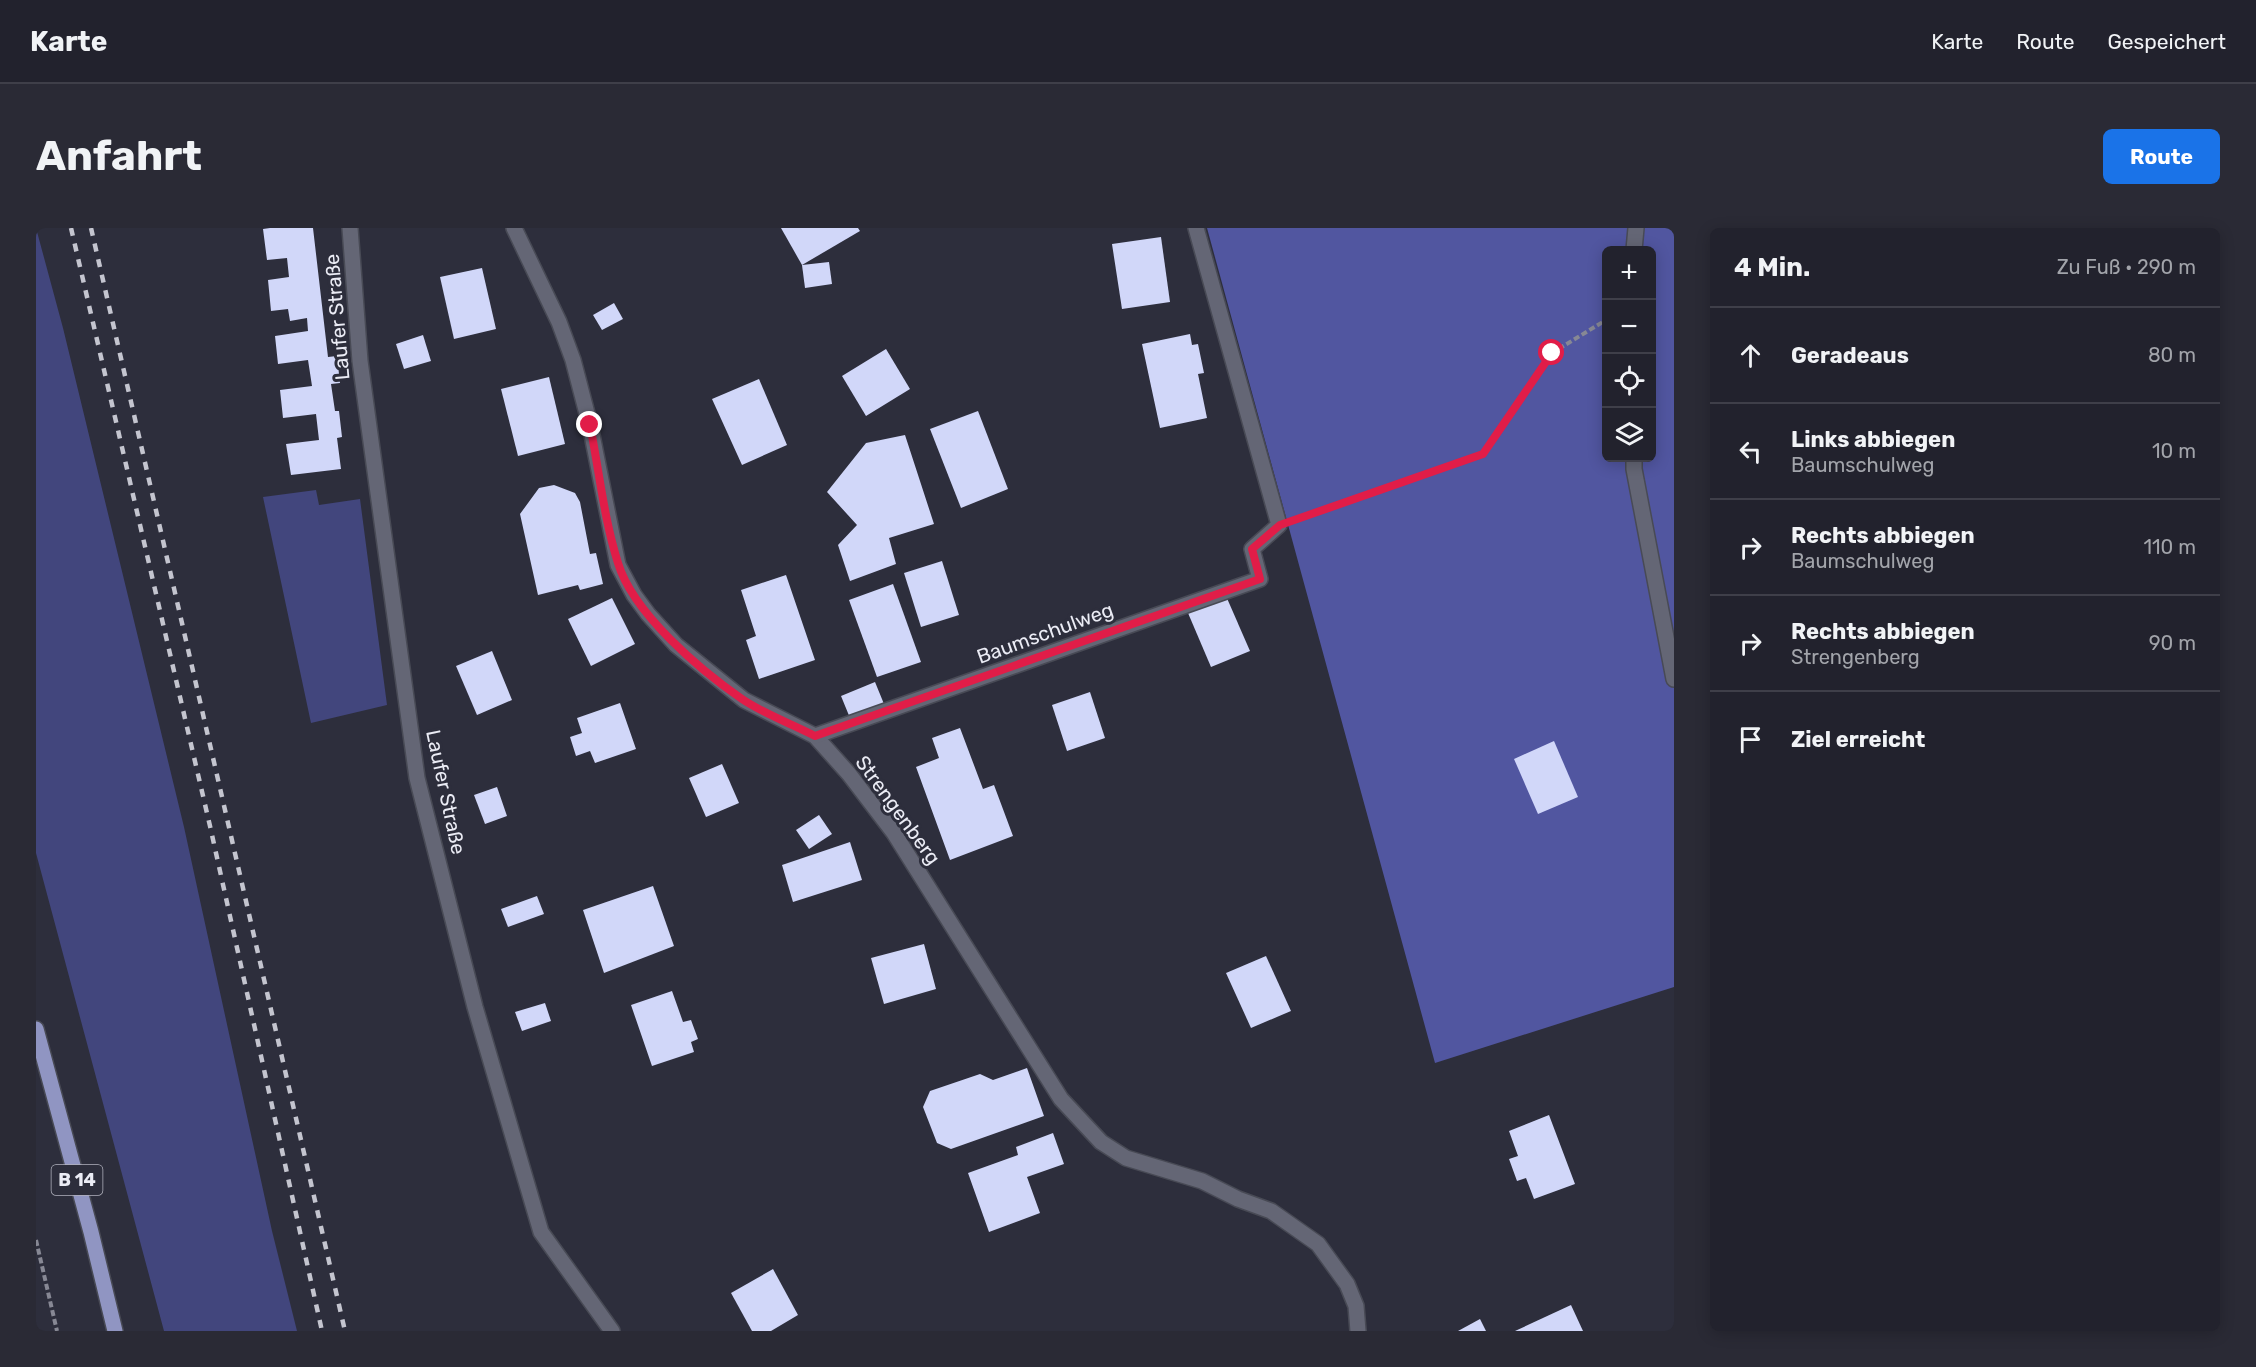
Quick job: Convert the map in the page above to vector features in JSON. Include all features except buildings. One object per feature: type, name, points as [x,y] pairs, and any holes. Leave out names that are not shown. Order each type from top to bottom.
[{"type":"main road","name":"B 14","points":[[36,1029],[91,1232],[115,1331]]},
{"type":"street","name":"Laufer Straße","points":[[350,228],[360,361],[417,778],[475,1007],[541,1232],[612,1331]]},
{"type":"street","name":"Strengenberg","points":[[513,228],[559,322],[573,360],[590,425],[618,565],[634,595],[648,614],[676,645],[736,694],[815,736],[849,774],[894,833],[1061,1099],[1101,1142],[1125,1158],[1202,1181],[1271,1211],[1318,1244],[1347,1284],[1356,1306],[1358,1331]]},
{"type":"street","points":[[1196,228],[1280,525]]},
{"type":"street","points":[[1634,246],[1636,228]]},
{"type":"street","points":[[1634,462],[1674,679]]},
{"type":"street","name":"Baumschulweg","points":[[815,736],[1260,579],[1252,549],[1280,525]]},
{"type":"path","points":[[1280,525],[1483,454],[1552,353],[1602,322]]},
{"type":"path","points":[[36,1240],[57,1331]]},
{"type":"shaded area","points":[[36,228],[63,328],[184,827],[272,1231],[297,1331],[164,1331],[36,853]]},
{"type":"shaded area","points":[[1207,228],[1674,228],[1674,987],[1435,1063]]},
{"type":"shaded area","points":[[316,490],[319,505],[360,499],[387,705],[311,723],[263,497]]},
{"type":"railway","points":[[71,228],[210,826],[322,1331]]},
{"type":"railway","points":[[91,228],[345,1331]]},
{"type":"route","points":[[590,425],[618,565],[634,595],[676,645],[705,670],[744,700],[815,736],[1260,579],[1252,549],[1280,525],[1483,454],[1552,353]]}]
